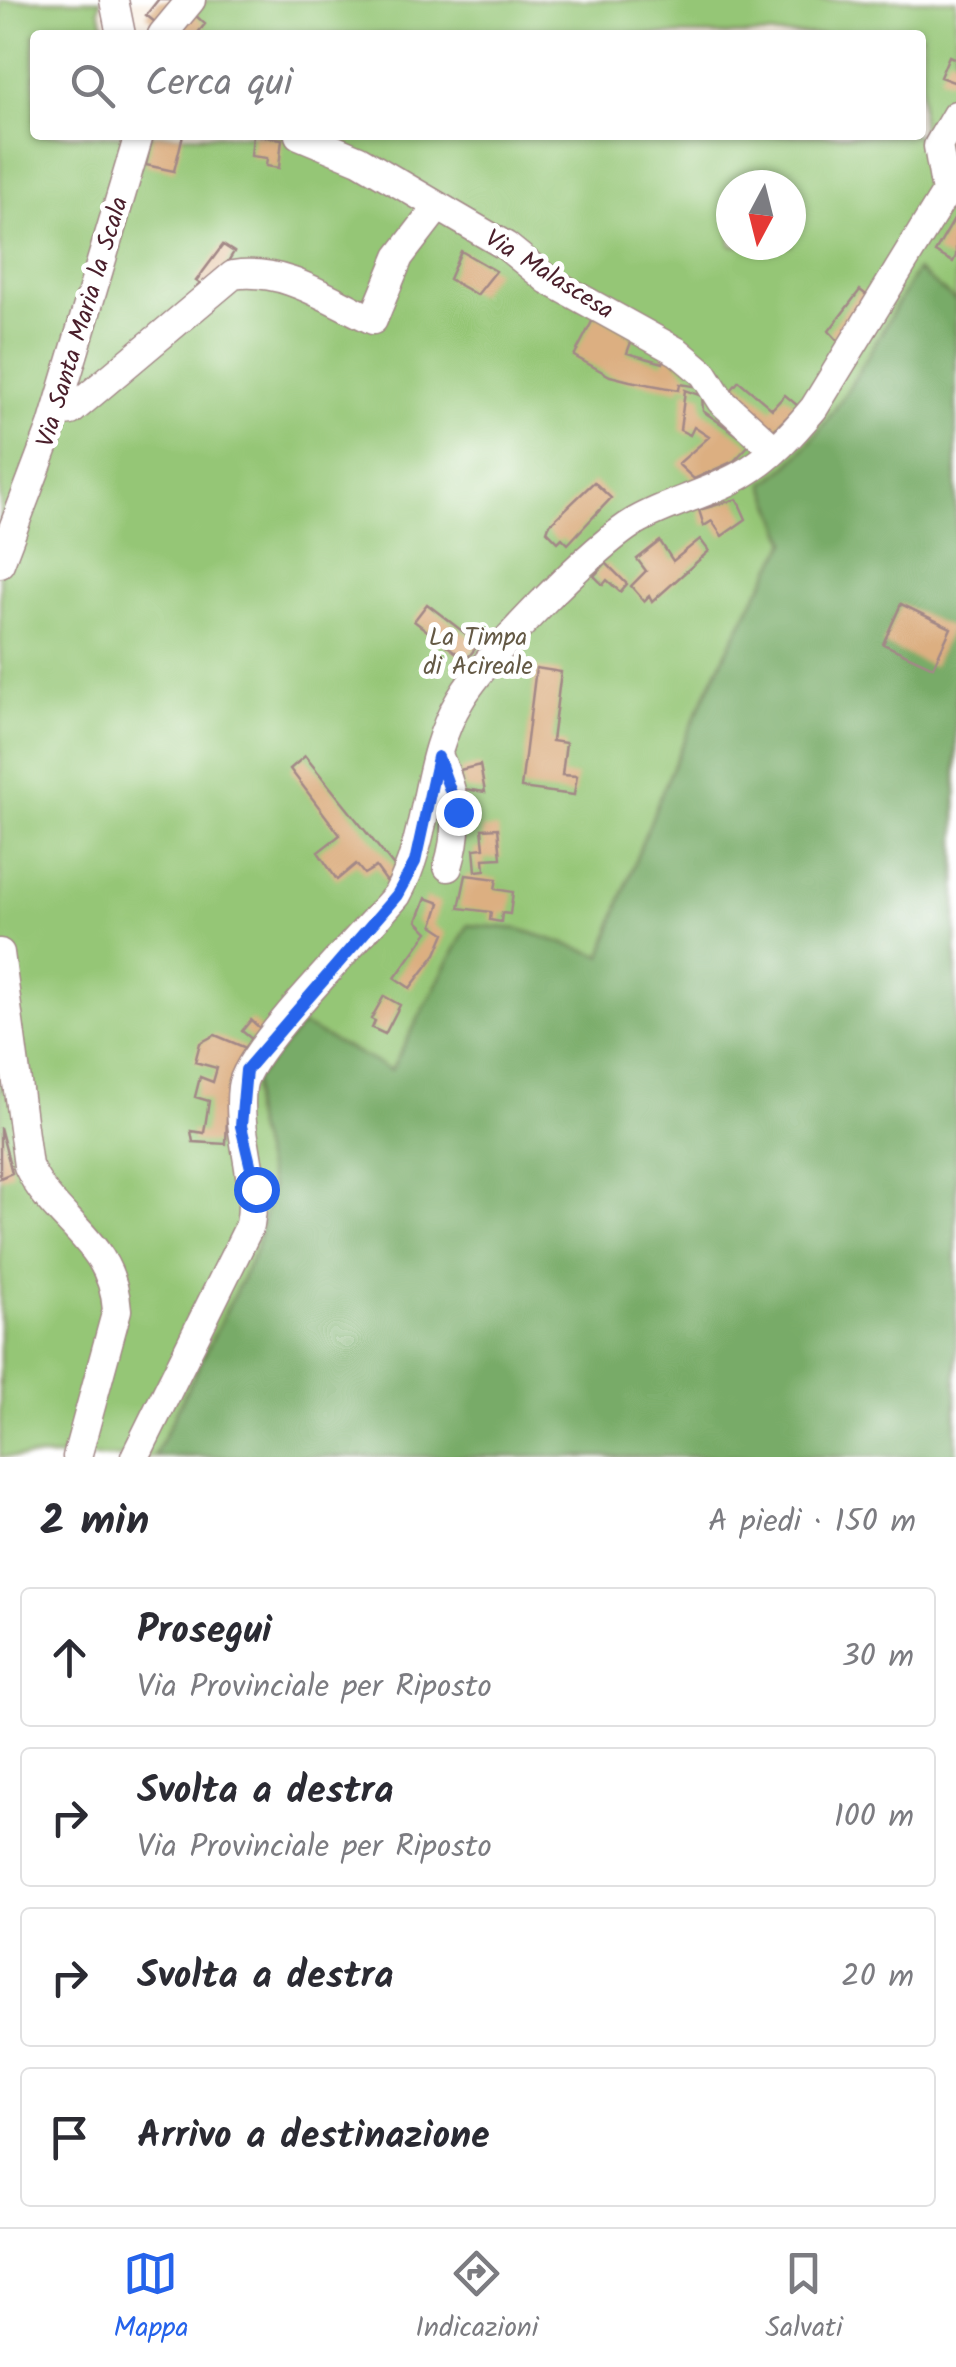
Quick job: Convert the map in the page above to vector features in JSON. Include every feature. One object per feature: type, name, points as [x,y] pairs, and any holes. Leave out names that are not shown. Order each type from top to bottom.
[{"type":"street","points":[[114,0],[120,30]]},
{"type":"street","points":[[168,30],[191,0]]},
{"type":"street","points":[[134,1457],[250,1225],[256,1189],[241,1126],[246,1070],[397,895],[415,862],[438,757],[460,699],[491,657],[614,536],[654,511],[744,474],[775,450],[814,408],[951,184],[938,146],[956,115]]},
{"type":"street","name":"Via Santa Maria la Scala","points":[[0,564],[56,413],[138,140]]},
{"type":"street","name":"Via Malascesa","points":[[311,140],[359,160],[436,210],[472,226],[548,280],[678,352],[704,374],[720,400],[775,450]]},
{"type":"street","points":[[56,413],[71,411],[233,275],[255,272],[283,278],[372,320],[398,257],[436,210]]},
{"type":"street","points":[[438,757],[458,812],[457,837],[448,867]]},
{"type":"street","points":[[0,954],[28,1166],[37,1185],[107,1264],[116,1288],[117,1310],[77,1457]]},
{"type":"green space","name":"La Timpa di Acireale","points":[[0,0],[101,0],[99,9],[105,30],[30,30],[30,140],[926,140],[926,30],[179,30],[206,0],[956,0],[956,1457],[0,1457]]},
{"type":"green space","points":[[917,270],[956,301],[956,1457],[154,1457],[255,1252],[271,1188],[252,1112],[255,1079],[302,1025],[391,1070],[468,925],[519,929],[602,956],[683,743],[732,641],[787,542],[764,483],[787,467],[829,417]]},
{"type":"building","points":[[158,0],[181,0],[160,26],[146,15]]},
{"type":"building","points":[[193,13],[205,24],[200,30],[179,30]]},
{"type":"building","points":[[949,56],[956,59],[956,83],[940,77]]},
{"type":"building","points":[[152,140],[182,140],[174,171],[146,165]]},
{"type":"building","points":[[253,140],[282,140],[279,168],[266,166],[267,158],[251,156]]},
{"type":"building","points":[[956,216],[956,256],[953,262],[935,252]]},
{"type":"building","points":[[223,245],[234,252],[210,290],[196,281]]},
{"type":"building","points":[[461,251],[496,271],[477,295],[449,279]]},
{"type":"building","points":[[860,290],[869,297],[840,343],[829,331]]},
{"type":"building","points":[[596,314],[633,337],[627,353],[663,363],[666,351],[699,387],[680,384],[679,390],[630,381],[610,376],[574,356]]},
{"type":"building","points":[[739,381],[772,409],[785,395],[798,406],[770,434],[726,396]]},
{"type":"building","points":[[685,390],[702,396],[703,411],[750,444],[734,461],[694,479],[678,464],[709,437],[694,427],[690,435],[680,430]]},
{"type":"building","points":[[594,482],[611,498],[568,544],[562,538],[558,542],[547,531],[549,525]]},
{"type":"building","points":[[737,499],[746,519],[722,536],[712,521],[704,526],[699,510]]},
{"type":"building","points":[[700,539],[709,551],[652,602],[649,596],[644,601],[631,586],[646,571],[637,559],[660,541],[673,561]]},
{"type":"building","points":[[606,563],[627,584],[620,592],[607,580],[603,585],[594,576]]},
{"type":"building","points":[[427,604],[479,644],[466,660],[414,621]]},
{"type":"building","points":[[901,604],[951,628],[933,667],[883,644]]},
{"type":"building","points":[[536,668],[561,672],[552,741],[566,743],[562,775],[577,776],[574,795],[521,788]]},
{"type":"building","points":[[305,756],[396,869],[387,882],[376,867],[364,874],[356,864],[337,880],[318,852],[340,835],[290,769]]},
{"type":"building","points":[[480,765],[485,792],[464,789],[460,770]]},
{"type":"building","points":[[498,828],[501,858],[484,859],[485,870],[476,871],[474,849],[484,848],[482,829]]},
{"type":"building","points":[[466,875],[497,879],[495,889],[513,892],[510,914],[502,913],[501,922],[490,920],[491,912],[459,908]]},
{"type":"building","points":[[426,898],[440,903],[433,925],[445,933],[436,954],[410,988],[395,978],[428,932],[417,921]]},
{"type":"building","points":[[384,996],[400,1005],[385,1034],[372,1028],[375,1021],[371,1019]]},
{"type":"building","points":[[251,1020],[262,1030],[253,1040],[242,1031]]},
{"type":"building","points":[[215,1035],[246,1048],[228,1089],[226,1144],[193,1142],[191,1131],[204,1133],[209,1101],[195,1097],[200,1077],[213,1082],[217,1068],[195,1062],[200,1043]]},
{"type":"building","points":[[0,1127],[12,1173],[0,1178]]},
{"type":"route","points":[[256,1189],[241,1126],[246,1070],[397,895],[415,862],[438,757],[454,791],[458,812]]}]
